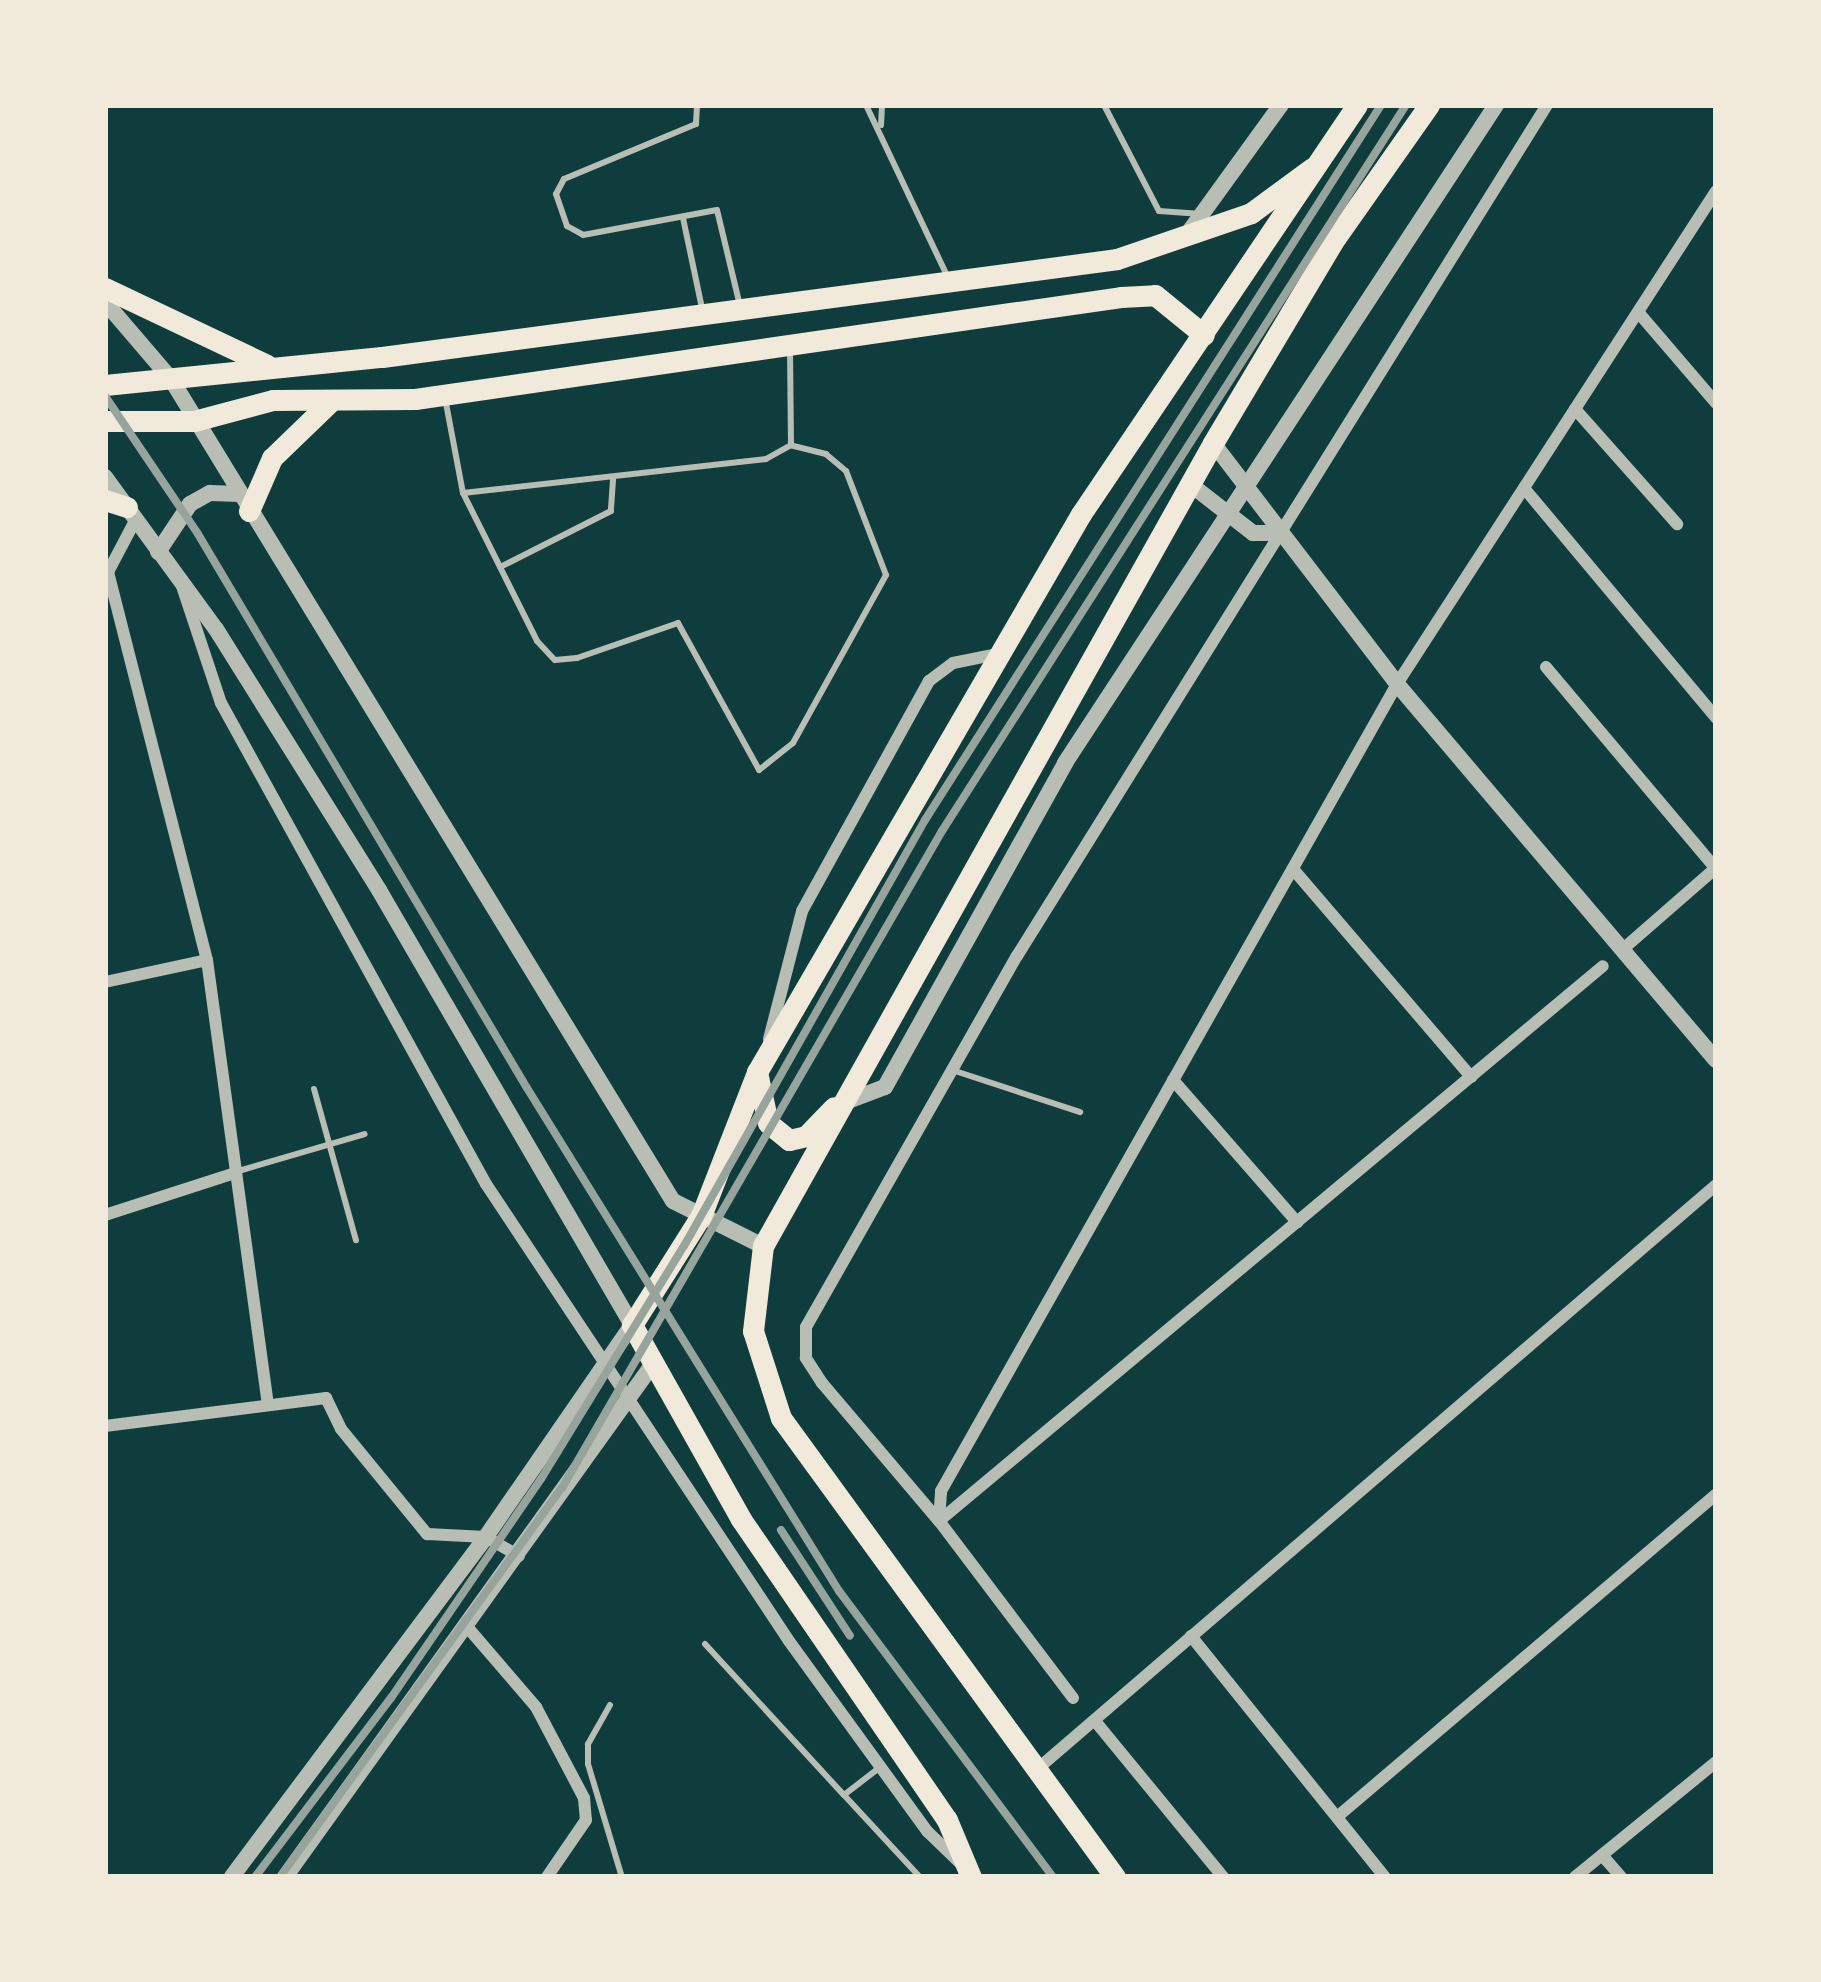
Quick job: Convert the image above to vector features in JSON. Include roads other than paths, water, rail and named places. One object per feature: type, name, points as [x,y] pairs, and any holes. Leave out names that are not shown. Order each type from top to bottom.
[{"type":"main road","points":[[970,1875],[947,1820],[741,1519],[632,1324],[701,1216],[761,1065],[1081,514],[1358,105]]},
{"type":"main road","points":[[1115,1877],[1034,1772],[781,1418],[753,1331],[763,1246],[834,1107],[1213,443],[1332,243],[1429,105]]},
{"type":"main road","points":[[105,385],[267,365],[382,358],[1117,259],[1251,213],[1318,164]]},
{"type":"main road","points":[[105,288],[267,365]]},
{"type":"main road","points":[[105,421],[194,421],[273,400],[444,395],[1155,295],[1204,335]]},
{"type":"main road","points":[[244,502],[272,458],[332,400]]},
{"type":"main road","points":[[761,1065],[768,1123],[789,1140],[806,1136],[834,1107]]},
{"type":"street","points":[[834,1107],[885,1087],[1064,763],[1496,105]]},
{"type":"street","points":[[1073,1698],[940,1520],[822,1383],[806,1358],[806,1327],[952,1070],[1281,533],[1304,484],[1547,105]]},
{"type":"street","points":[[1185,237],[1272,110]]},
{"type":"street","points":[[940,1520],[940,1491],[1397,684],[1716,191]]},
{"type":"street","points":[[105,302],[171,379],[673,1201],[763,1246]]},
{"type":"street","points":[[1638,312],[1716,403]]},
{"type":"street","points":[[1575,409],[1677,524]]},
{"type":"street","points":[[1213,443],[1397,684],[1716,1060]]},
{"type":"street","points":[[105,477],[123,509],[179,577],[379,890],[632,1324],[486,1537],[232,1877]]},
{"type":"street","points":[[1190,484],[1253,533],[1281,533]]},
{"type":"street","points":[[1524,488],[1716,718]]},
{"type":"street","points":[[158,552],[190,504],[210,493],[244,502]]},
{"type":"street","points":[[123,509],[108,572],[207,960],[232,1174],[268,1404]]},
{"type":"street","points":[[179,577],[221,703],[324,902],[486,1184],[879,1768],[970,1875]]},
{"type":"street","points":[[761,1065],[802,911],[929,681],[942,668],[1000,653]]},
{"type":"street","points":[[1546,668],[1716,868],[1623,950]]},
{"type":"street","points":[[1292,869],[1471,1077]]},
{"type":"street","points":[[105,982],[207,960]]},
{"type":"street","points":[[940,1520],[1603,966]]},
{"type":"street","points":[[1174,1080],[1297,1222]]},
{"type":"street","points":[[105,1215],[232,1174]]},
{"type":"street","points":[[1034,1772],[1716,1185]]},
{"type":"street","points":[[285,1877],[469,1629],[653,1364]]},
{"type":"street","points":[[105,1426],[326,1398],[412,1522],[444,1538],[486,1537],[518,1556]]},
{"type":"street","points":[[1337,1816],[1716,1495]]},
{"type":"street","points":[[469,1629],[536,1707],[584,1798],[586,1820],[547,1877]]},
{"type":"street","points":[[1191,1636],[1385,1877]]},
{"type":"street","points":[[1095,1721],[1223,1877]]},
{"type":"street","points":[[1576,1877],[1716,1762]]},
{"type":"street","points":[[1603,1855],[1622,1877]]},
{"type":"lane","points":[[697,105],[696,124],[564,178],[556,194],[567,226],[583,235],[717,210],[741,310]]},
{"type":"lane","points":[[866,105],[881,127],[950,282]]},
{"type":"lane","points":[[881,127],[882,105]]},
{"type":"lane","points":[[1104,105],[1159,211],[1202,214]]},
{"type":"lane","points":[[683,218],[703,314]]},
{"type":"lane","points":[[790,345],[790,445]]},
{"type":"lane","points":[[444,395],[463,493],[537,641],[556,660],[678,622],[744,751],[759,770],[776,764],[886,575],[846,471],[826,454],[790,445],[766,459],[613,480],[463,493]]},
{"type":"lane","points":[[500,567],[611,511],[613,480]]},
{"type":"lane","points":[[1603,966],[1623,950]]},
{"type":"lane","points":[[952,1070],[1080,1112]]},
{"type":"lane","points":[[314,1089],[356,1240]]},
{"type":"lane","points":[[232,1174],[364,1134]]},
{"type":"lane","points":[[705,1644],[920,1877]]},
{"type":"lane","points":[[610,1705],[588,1744],[589,1764],[622,1877]]},
{"type":"lane","points":[[844,1795],[879,1768]]},
{"type":"railway","points":[[255,1877],[391,1698],[541,1479],[684,1246],[925,820],[1381,105]]},
{"type":"railway","points":[[280,1877],[562,1488],[942,831],[1406,105]]},
{"type":"railway","points":[[105,396],[198,534],[527,1088],[839,1591],[1053,1877]]},
{"type":"railway","points":[[781,1530],[850,1636]]}]
